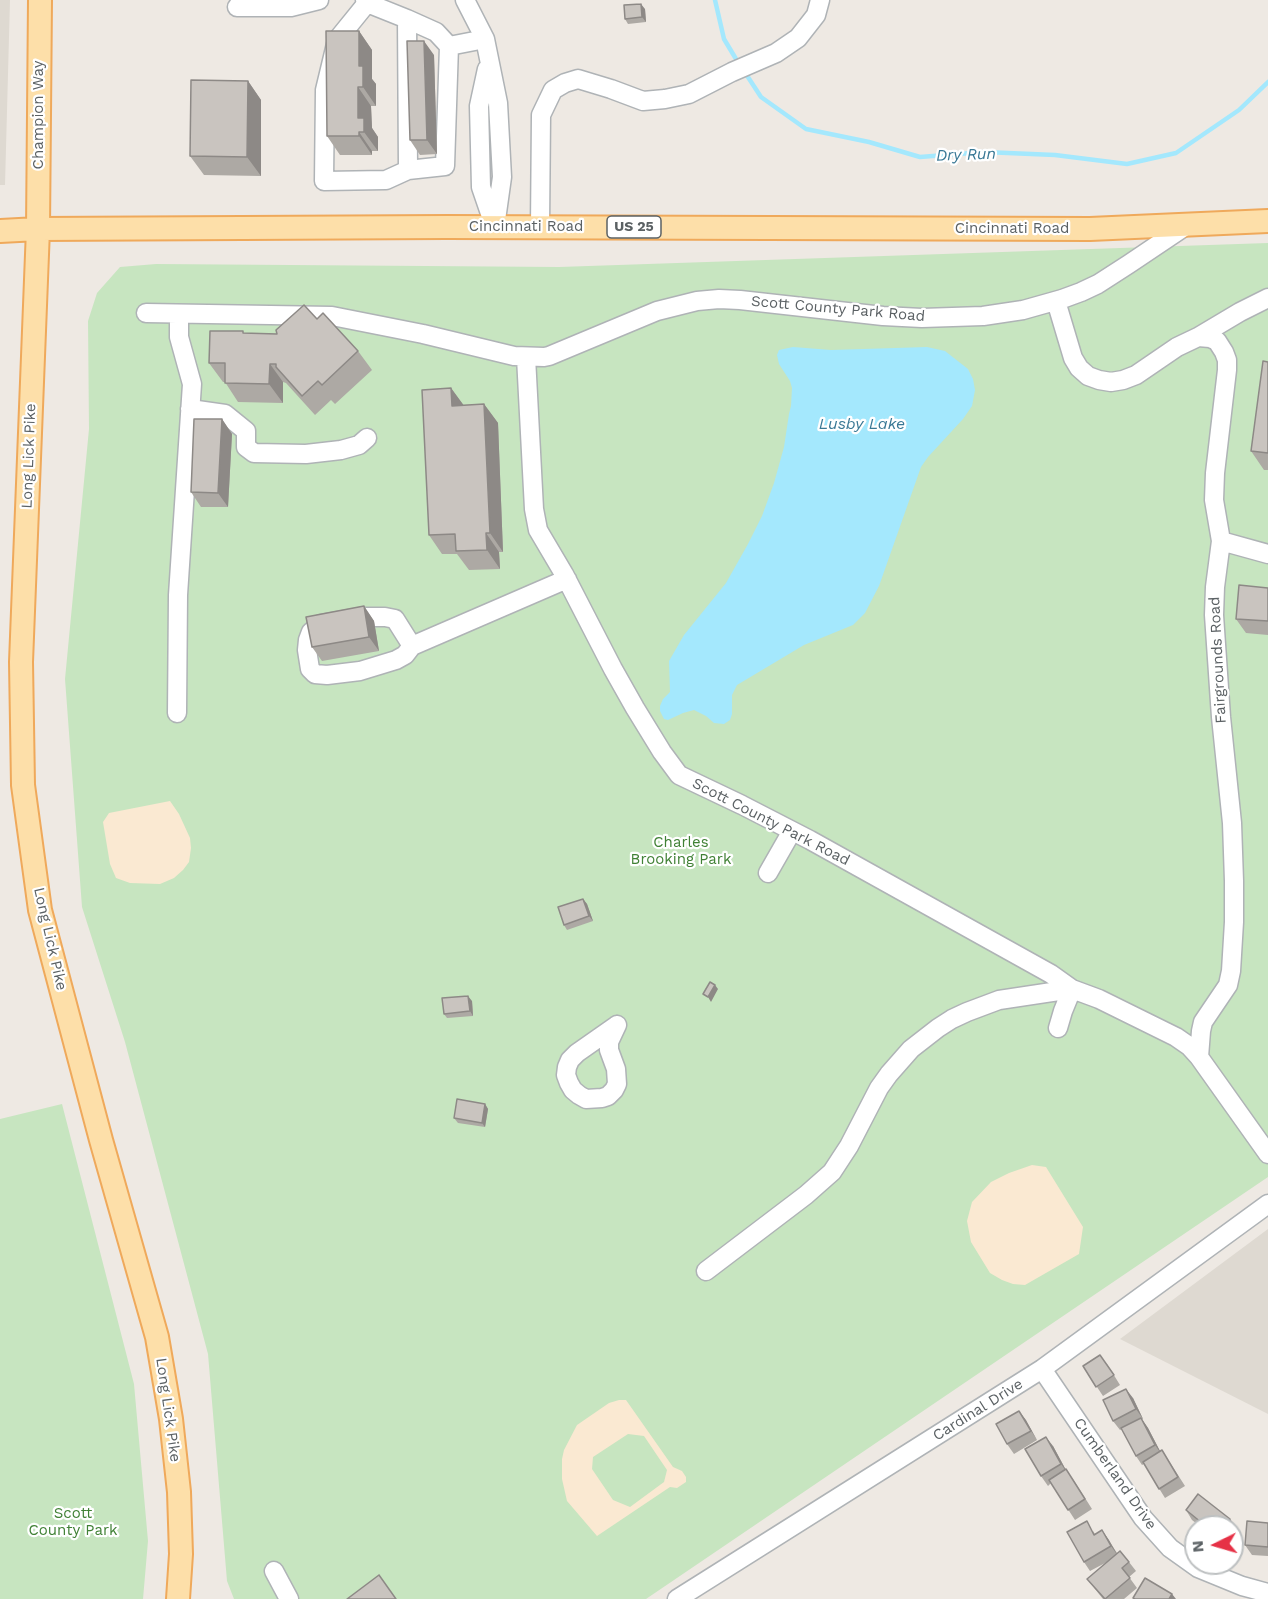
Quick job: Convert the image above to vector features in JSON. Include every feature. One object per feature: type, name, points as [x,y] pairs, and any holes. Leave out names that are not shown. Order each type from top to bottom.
[{"type":"main road","name":"Champion Way","points":[[38,229],[40,0]]},
{"type":"main road","name":"Cincinnati Road","points":[[0,231],[495,227],[1090,229],[1268,221]]},
{"type":"main road","name":"Long Lick Pike","points":[[38,229],[21,662],[23,785],[40,910],[101,1140],[157,1337],[171,1419],[179,1492],[181,1554],[178,1599]]},
{"type":"street","points":[[237,8],[291,7],[319,0]]},
{"type":"street","points":[[465,0],[486,39],[498,103],[502,177],[495,227]]},
{"type":"street","points":[[540,227],[541,115],[553,90],[565,83],[578,80],[643,100],[665,99],[689,94],[776,53],[798,38],[816,15],[820,0]]},
{"type":"street","points":[[366,2],[407,19],[436,32],[449,46],[445,166],[408,170],[386,180],[324,181],[325,90],[337,40],[366,2]]},
{"type":"street","points":[[407,19],[408,170]]},
{"type":"street","points":[[449,46],[486,39]]},
{"type":"street","name":"Scott County Park Road","points":[[1072,989],[1052,974],[1014,952],[792,831],[679,775],[662,752],[624,689],[567,579],[538,530],[534,509],[526,357],[549,356],[648,315],[698,301],[719,299],[883,316],[942,318],[1004,313],[1043,305],[1081,292],[1114,274],[1187,225]]},
{"type":"street","points":[[1056,301],[1073,358],[1079,368],[1099,380],[1111,382],[1136,375],[1178,347],[1268,298]]},
{"type":"street","points":[[146,313],[332,316],[526,357]]},
{"type":"street","points":[[177,713],[178,595],[192,384],[178,337],[179,314]]},
{"type":"street","name":"Fairgrounds Road","points":[[1197,337],[1217,341],[1227,360],[1214,487],[1215,511],[1221,541],[1214,615],[1217,673],[1234,852],[1232,953],[1227,988],[1203,1022],[1199,1057]]},
{"type":"street","points":[[190,409],[225,414],[246,431],[246,447],[254,453],[306,454],[341,450],[359,445],[367,438]]},
{"type":"street","points":[[1221,541],[1268,554]]},
{"type":"street","points":[[412,646],[395,619],[361,617],[321,624],[311,632],[308,640],[308,657],[310,669],[315,674],[327,675],[360,670],[396,660],[412,646],[567,579]]},
{"type":"street","points":[[768,873],[792,831]]},
{"type":"street","points":[[1058,1028],[1072,989]]},
{"type":"street","points":[[706,1271],[799,1201],[832,1172],[888,1074],[911,1048],[952,1019],[983,1005],[1016,997],[1072,989],[1099,999],[1176,1037],[1199,1057],[1268,1154]]},
{"type":"street","name":"Cardinal Drive","points":[[677,1599],[1042,1369],[1268,1204]]},
{"type":"street","name":"Cumberland Drive","points":[[1042,1369],[1143,1518],[1170,1548],[1198,1568],[1242,1586],[1268,1593]]},
{"type":"street","points":[[274,1571],[289,1599]]},
{"type":"shaded area","points":[[0,0],[10,0],[5,185],[0,185]]},
{"type":"shaded area","points":[[1268,1229],[1268,1414],[1120,1339]]},
{"type":"green space","name":"Charles Brooking Park","points":[[1268,243],[1268,1177],[646,1599],[234,1599],[227,1581],[208,1354],[125,1042],[82,907],[65,679],[89,429],[88,321],[97,293],[120,267],[156,264],[559,267]]},
{"type":"green space","name":"Scott County Park","points":[[62,1104],[134,1384],[148,1541],[143,1599],[0,1599],[0,1119]]},
{"type":"sand","points":[[170,801],[190,838],[189,862],[174,878],[160,884],[130,883],[116,878],[110,864],[103,822],[109,813]]},
{"type":"sand","points":[[1032,1165],[1046,1167],[1083,1227],[1079,1254],[1025,1285],[1013,1284],[990,1273],[971,1242],[967,1221],[972,1202],[991,1182]]},
{"type":"sand","points":[[626,1400],[673,1467],[682,1471],[686,1482],[677,1488],[670,1487],[597,1536],[567,1501],[562,1479],[562,1459],[564,1450],[577,1425],[609,1403]],"holes":[[[628,1434],[644,1436],[667,1470],[664,1482],[630,1507],[613,1500],[592,1469],[593,1457]]]},
{"type":"water","name":"Lusby Lake","points":[[793,347],[831,350],[927,347],[945,351],[968,369],[973,379],[975,390],[972,406],[921,467],[879,586],[865,613],[853,625],[804,645],[737,685],[732,695],[730,720],[724,724],[714,723],[694,710],[668,720],[664,719],[660,706],[670,692],[669,661],[684,635],[726,583],[762,516],[774,483],[784,447],[792,388],[779,364],[777,355],[779,350]]},
{"type":"building","points":[[641,4],[642,17],[625,19],[624,5]]},
{"type":"building","points":[[326,31],[359,31],[359,66],[363,66],[363,87],[358,87],[358,118],[364,118],[364,132],[359,132],[359,136],[327,136]]},
{"type":"building","points":[[407,41],[424,41],[427,140],[410,140]]},
{"type":"building","points":[[191,80],[248,81],[247,157],[190,156]]},
{"type":"building","points":[[304,305],[317,319],[323,313],[358,351],[322,385],[318,381],[302,396],[276,367],[276,364],[270,364],[269,384],[225,383],[225,363],[209,363],[210,331],[277,334],[276,330]]},
{"type":"building","points":[[1263,361],[1268,362],[1268,453],[1251,451]]},
{"type":"building","points":[[451,388],[452,406],[484,404],[490,533],[486,533],[487,550],[456,551],[455,534],[429,535],[422,390]]},
{"type":"building","points":[[194,419],[222,419],[218,493],[191,492]]},
{"type":"building","points":[[1239,585],[1268,588],[1268,621],[1236,619]]},
{"type":"building","points":[[364,606],[369,637],[312,647],[306,617]]},
{"type":"building","points":[[583,899],[589,916],[564,925],[558,907]]},
{"type":"building","points":[[710,982],[715,985],[708,997],[703,994]]},
{"type":"building","points":[[468,996],[470,1011],[444,1014],[442,998]]},
{"type":"building","points":[[457,1099],[485,1104],[482,1123],[454,1118]]},
{"type":"building","points":[[1100,1355],[1114,1375],[1096,1387],[1083,1366]]},
{"type":"building","points":[[1126,1389],[1136,1409],[1113,1421],[1103,1400]]},
{"type":"building","points":[[1019,1411],[1031,1431],[1007,1444],[996,1424]]},
{"type":"building","points":[[1141,1418],[1155,1445],[1136,1456],[1121,1428]]},
{"type":"building","points":[[1046,1437],[1061,1464],[1041,1476],[1025,1449]]},
{"type":"building","points":[[1162,1450],[1178,1477],[1159,1489],[1143,1462]]},
{"type":"building","points":[[1066,1469],[1085,1499],[1068,1510],[1049,1480]]},
{"type":"building","points":[[1198,1494],[1225,1515],[1192,1515],[1186,1510]]},
{"type":"building","points":[[1087,1521],[1094,1535],[1102,1530],[1111,1546],[1084,1562],[1067,1532]]},
{"type":"building","points":[[1247,1521],[1268,1523],[1268,1547],[1245,1545]]},
{"type":"building","points":[[1120,1551],[1129,1562],[1122,1568],[1130,1578],[1105,1599],[1087,1579]]},
{"type":"building","points":[[379,1575],[396,1599],[347,1599]]},
{"type":"building","points":[[1145,1578],[1172,1594],[1169,1599],[1133,1598]]},
{"type":"waterway","name":"Dry Run","points":[[715,0],[724,39],[739,64]]},
{"type":"waterway","name":"Dry Run","points":[[744,71],[761,97],[806,129],[869,142],[920,157],[984,152],[1055,155],[1127,164],[1176,153],[1239,110],[1268,82]]}]
